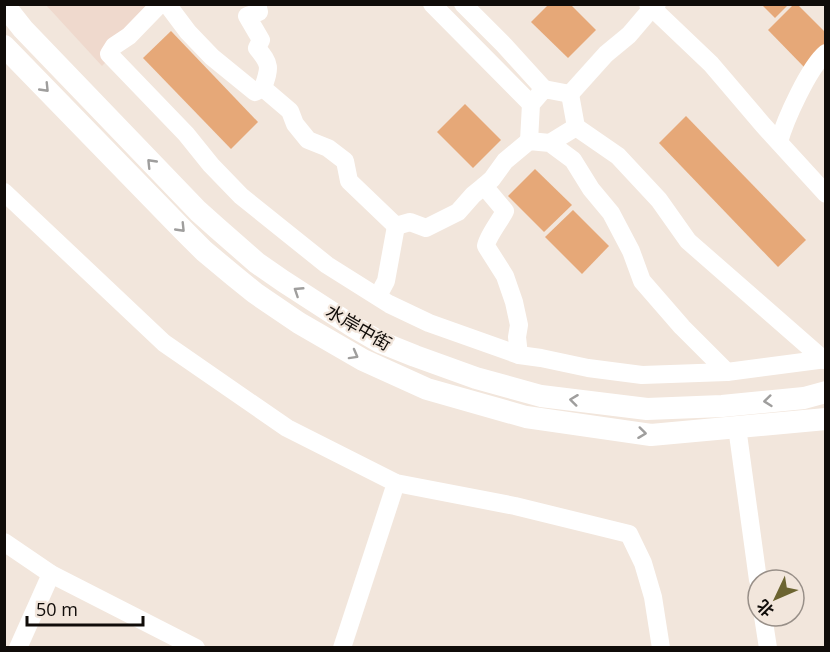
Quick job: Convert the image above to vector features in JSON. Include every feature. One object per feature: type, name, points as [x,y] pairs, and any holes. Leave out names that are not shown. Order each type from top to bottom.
[{"type":"street","points":[[160,4],[129,36],[114,46],[109,54],[186,134],[211,165],[241,196],[327,265],[389,304],[429,323],[519,355],[642,375],[728,372],[825,359]]},
{"type":"street","points":[[167,4],[188,32],[212,57],[255,92],[263,88],[268,73],[267,60],[257,48],[261,39],[247,16],[259,12],[257,4]]},
{"type":"street","points":[[432,4],[531,104]]},
{"type":"street","points":[[463,4],[544,88],[570,94]]},
{"type":"street","name":"水岸中街","points":[[4,5],[23,29],[198,212],[257,263],[380,342],[476,378],[541,396],[647,409],[722,406],[804,398],[825,392]]},
{"type":"street","points":[[570,94],[606,54],[629,34],[652,6],[711,64],[825,194]]},
{"type":"street","name":"水岸中街","points":[[4,46],[204,251],[255,293],[318,335],[363,360],[426,389],[526,417],[651,435],[825,419]]},
{"type":"street","points":[[779,142],[782,130],[800,93],[819,58],[825,52]]},
{"type":"street","points":[[263,88],[290,111],[295,124],[308,140],[328,148],[345,161],[348,181],[396,226]]},
{"type":"street","points":[[529,141],[531,104],[544,88]]},
{"type":"street","points":[[570,94],[576,127],[618,156],[659,200],[688,241],[825,359]]},
{"type":"street","points":[[550,143],[576,127]]},
{"type":"street","points":[[396,226],[410,222],[426,228],[458,212],[492,179],[505,161],[529,141],[550,143],[573,160],[591,189],[611,213],[631,250],[642,281],[682,327],[728,372]]},
{"type":"street","points":[[484,186],[505,211],[487,240],[486,246],[505,276],[514,302],[519,325],[517,337],[519,355]]},
{"type":"street","points":[[7,201],[164,343],[287,428],[396,483],[515,506],[629,534],[643,563],[650,586],[661,648]]},
{"type":"street","points":[[378,296],[386,281],[396,226]]},
{"type":"street","points":[[737,427],[756,568]]},
{"type":"street","points":[[342,648],[396,483]]},
{"type":"street","points":[[4,542],[51,574],[196,648]]},
{"type":"street","points":[[18,648],[51,574]]},
{"type":"street","points":[[765,628],[768,648]]},
{"type":"shaded area","points":[[46,5],[161,5],[102,66]]},
{"type":"building","points":[[549,4],[570,4],[596,30],[568,58],[531,22]]},
{"type":"building","points":[[761,4],[789,4],[775,18]]},
{"type":"building","points":[[794,4],[797,4],[826,33],[826,45],[804,67],[768,30]]},
{"type":"building","points":[[171,31],[258,122],[231,149],[143,58]]},
{"type":"building","points":[[465,104],[501,140],[473,168],[437,132]]},
{"type":"building","points":[[686,116],[806,240],[778,267],[659,143]]},
{"type":"building","points":[[535,169],[572,205],[544,232],[508,196]]},
{"type":"building","points":[[573,210],[609,246],[582,274],[545,237]]}]
